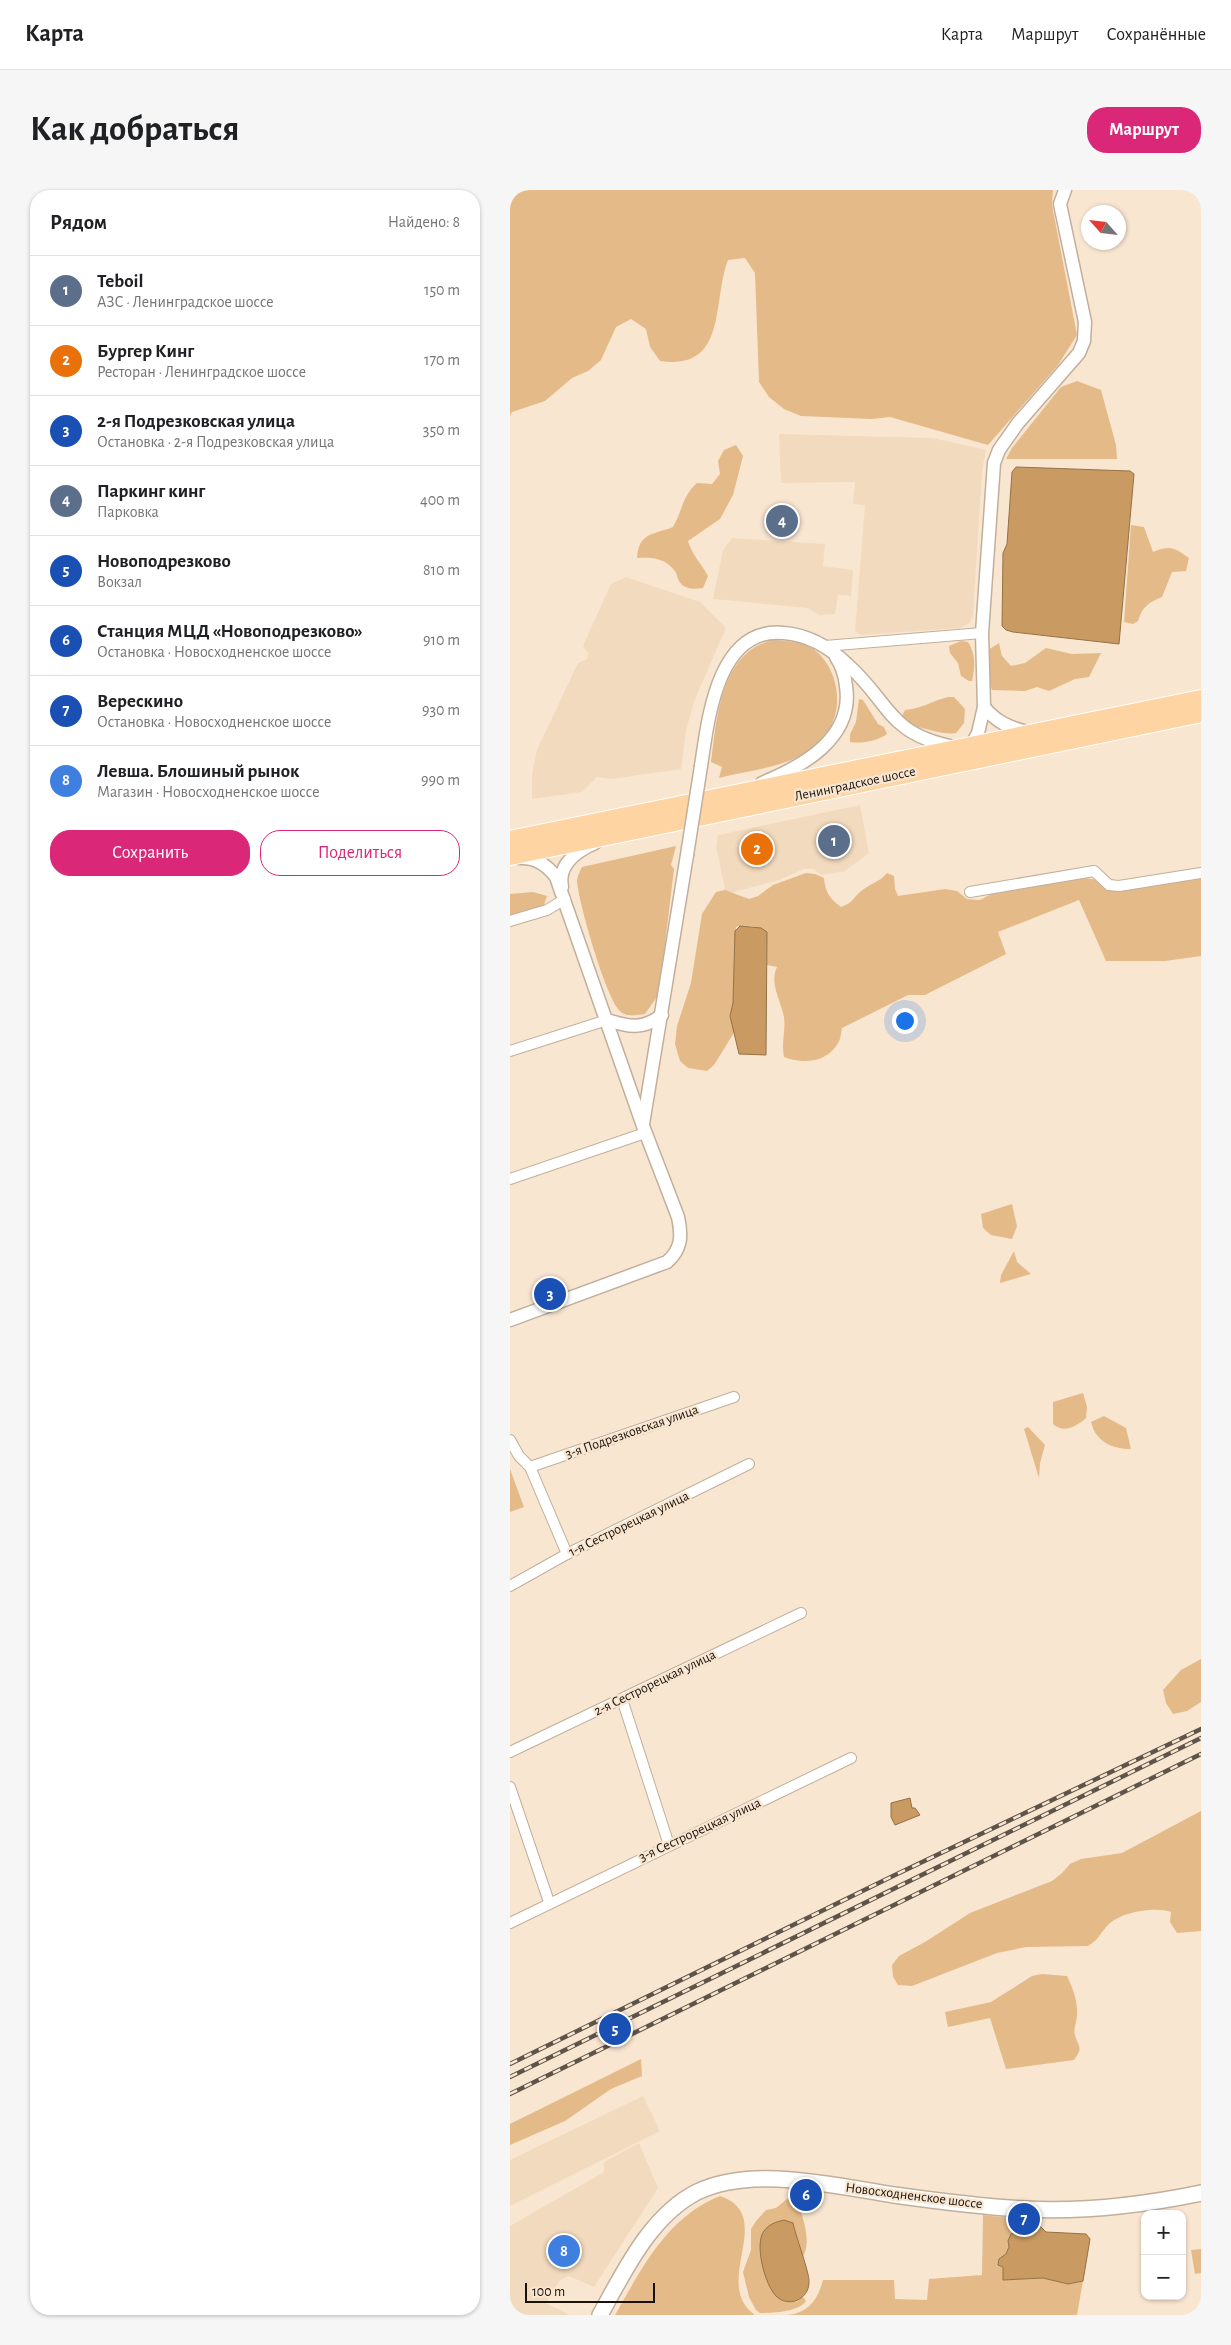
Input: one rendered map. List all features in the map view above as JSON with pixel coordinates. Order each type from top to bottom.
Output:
[{"type":"highway","name":"Ленинградское шоссе","points":[[510,840],[1201,699]]},
{"type":"highway","name":"Ленинградское шоссе","points":[[510,857],[1201,713]]},
{"type":"main road","name":"Новосходненское шоссе","points":[[600,2315],[629,2264],[663,2218],[696,2193],[714,2185],[755,2180],[801,2182],[966,2204],[1067,2210],[1137,2205],[1201,2193]]},
{"type":"street","points":[[644,1130],[708,724],[717,687],[730,660],[739,648],[764,634],[779,632],[804,636],[828,648],[854,670],[886,710],[902,726],[934,743],[967,748],[978,733],[984,707],[982,633],[994,462],[1006,437],[1071,364],[1084,341],[1085,322],[1060,204],[1065,190]]},
{"type":"street","points":[[828,648],[982,633]]},
{"type":"street","points":[[730,796],[795,768],[822,749],[830,740],[843,718],[847,695],[844,675],[828,648]]},
{"type":"street","points":[[984,707],[991,715],[1005,725],[1035,734]]},
{"type":"street","points":[[565,899],[561,875],[569,860],[587,846],[614,836]]},
{"type":"street","points":[[510,857],[527,858],[545,865],[556,877],[644,1130],[678,1217],[681,1230],[678,1249],[667,1262],[510,1320]]},
{"type":"street","points":[[970,892],[1094,872],[1109,884],[1119,886],[1201,873]]},
{"type":"street","points":[[510,921],[546,910],[565,899]]},
{"type":"street","points":[[510,1051],[607,1020],[636,1027],[654,1021],[662,1015]]},
{"type":"street","points":[[510,1179],[644,1130]]},
{"type":"street","name":"3-я Подрезковская улица","points":[[530,1467],[734,1397]]},
{"type":"street","points":[[510,1440],[519,1456],[530,1467],[567,1554]]},
{"type":"street","name":"1-я Сестрорецкая улица","points":[[510,1586],[567,1554],[749,1464]]},
{"type":"street","name":"2-я Сестрорецкая улица","points":[[510,1752],[800,1613]]},
{"type":"street","points":[[622,1699],[669,1845]]},
{"type":"street","name":"3-я Сестрорецкая улица","points":[[510,1923],[549,1902],[851,1758]]},
{"type":"street","points":[[510,1787],[549,1902]]},
{"type":"shaded area","points":[[510,190],[1053,190],[1052,205],[1077,335],[1058,365],[988,445],[890,417],[872,419],[801,416],[784,409],[769,397],[759,382],[755,273],[745,258],[728,260],[723,277],[714,330],[707,344],[697,355],[682,361],[660,361],[650,347],[646,329],[631,319],[616,327],[601,360],[588,371],[572,378],[545,401],[512,412],[510,416]]},
{"type":"shaded area","points":[[1077,381],[1101,390],[1116,445],[1117,459],[1006,459],[1012,448],[1061,387]]},
{"type":"shaded area","points":[[779,434],[933,438],[986,450],[982,471],[973,616],[970,623],[960,628],[861,635],[855,631],[865,505],[853,504],[855,482],[781,483]]},
{"type":"shaded area","points":[[736,445],[743,456],[733,495],[720,519],[688,541],[694,555],[708,576],[703,588],[693,589],[686,587],[681,584],[675,571],[666,563],[652,558],[637,558],[638,550],[641,543],[648,536],[673,527],[688,493],[697,483],[712,484],[720,474],[718,461],[724,450]]},
{"type":"shaded area","points":[[1016,467],[1130,471],[1134,474],[1119,644],[1013,632],[1006,630],[1002,626],[1003,553],[1007,544],[1012,472]]},
{"type":"shaded area","points":[[1131,525],[1144,527],[1153,552],[1164,548],[1172,548],[1189,558],[1186,571],[1172,572],[1162,597],[1147,606],[1138,621],[1133,624],[1124,622]]},
{"type":"shaded area","points":[[732,538],[825,544],[823,566],[853,570],[851,596],[838,595],[835,614],[819,615],[808,608],[713,599],[723,550]]},
{"type":"shaded area","points":[[626,577],[700,602],[726,628],[695,699],[686,730],[681,769],[611,779],[597,777],[582,792],[532,799],[532,774],[537,750],[578,663],[587,659],[589,654],[583,646],[611,584]]},
{"type":"shaded area","points":[[773,640],[804,644],[821,656],[833,675],[836,686],[837,708],[834,718],[830,728],[822,738],[796,758],[775,766],[719,778],[722,767],[711,762],[721,699],[727,683],[743,657],[755,647]]},
{"type":"shaded area","points":[[961,641],[968,642],[974,656],[972,681],[961,676],[958,663],[950,653],[949,646]]},
{"type":"shaded area","points":[[999,643],[1002,656],[1011,666],[1025,663],[1046,648],[1072,654],[1101,653],[1089,677],[1075,679],[1049,691],[1037,687],[1025,691],[992,690],[988,675],[988,650]]},
{"type":"shaded area","points":[[948,697],[954,697],[965,709],[964,723],[956,733],[951,734],[911,726],[902,716],[905,710]]},
{"type":"shaded area","points":[[859,699],[863,700],[878,724],[884,727],[887,734],[869,741],[850,742],[850,734],[856,722]]},
{"type":"shaded area","points":[[860,805],[869,853],[845,871],[821,875],[814,869],[804,869],[779,880],[726,894],[716,846],[718,835]]},
{"type":"shaded area","points":[[676,846],[671,865],[674,869],[659,994],[645,1014],[625,1014],[619,1010],[613,1001],[600,968],[582,909],[577,881],[578,876],[582,867]]},
{"type":"shaded area","points":[[806,873],[824,878],[829,895],[841,907],[887,873],[894,876],[895,889],[898,896],[945,889],[957,891],[967,899],[980,900],[999,890],[1086,878],[1097,880],[1106,888],[1201,877],[1201,956],[1165,961],[1106,961],[1079,900],[998,932],[1006,954],[925,995],[908,995],[842,1028],[839,1041],[828,1055],[814,1060],[799,1061],[784,1057],[784,1017],[774,980],[777,967],[767,965],[767,932],[752,926],[740,926],[736,927],[733,1003],[730,1016],[735,1031],[714,1065],[707,1071],[688,1068],[680,1061],[675,1044],[677,1026],[691,983],[702,914],[716,892],[725,890],[749,899],[758,896],[773,885]]},
{"type":"shaded area","points":[[533,892],[547,896],[544,905],[510,916],[510,894]]},
{"type":"shaded area","points":[[740,926],[761,928],[767,932],[766,1055],[739,1054],[730,1016],[733,1003],[735,931]]},
{"type":"shaded area","points":[[1012,1204],[1017,1226],[1012,1239],[991,1235],[983,1228],[981,1214]]},
{"type":"shaded area","points":[[1014,1251],[1017,1262],[1031,1274],[1000,1283],[1001,1275]]},
{"type":"shaded area","points":[[1083,1393],[1087,1407],[1086,1418],[1079,1424],[1066,1429],[1053,1424],[1053,1402]]},
{"type":"shaded area","points":[[1104,1416],[1126,1428],[1131,1449],[1111,1446],[1097,1435],[1091,1422]]},
{"type":"shaded area","points":[[1028,1427],[1045,1445],[1040,1463],[1039,1478],[1024,1429]]},
{"type":"shaded area","points":[[510,1469],[524,1507],[510,1512]]},
{"type":"shaded area","points":[[1201,1659],[1201,1702],[1187,1711],[1173,1714],[1166,1703],[1163,1690],[1181,1670]]},
{"type":"shaded area","points":[[910,1798],[912,1808],[915,1808],[920,1815],[895,1825],[891,1817],[891,1803]]},
{"type":"shaded area","points":[[1201,1811],[1201,1931],[1177,1933],[1170,1922],[1171,1912],[1165,1910],[1139,1911],[1115,1919],[1088,1946],[1026,1947],[997,1953],[912,1986],[898,1985],[893,1977],[892,1965],[899,1956],[970,1913],[1052,1881],[1070,1864],[1081,1859],[1122,1853]]},
{"type":"shaded area","points":[[1042,1974],[1067,1976],[1073,1990],[1077,2010],[1075,2033],[1080,2050],[1074,2060],[1006,2069],[990,2018],[948,2027],[945,2012],[991,2002],[1032,1976]]},
{"type":"shaded area","points":[[641,2059],[642,2076],[611,2089],[565,2121],[510,2145],[510,2124]]},
{"type":"shaded area","points":[[643,2096],[660,2131],[510,2206],[510,2160]]},
{"type":"shaded area","points":[[639,2143],[658,2188],[594,2287],[569,2276],[560,2280],[546,2303],[570,2315],[510,2315],[510,2226],[604,2172],[604,2162]]},
{"type":"shaded area","points":[[720,2196],[736,2206],[744,2219],[745,2234],[739,2269],[739,2286],[743,2302],[755,2315],[615,2315],[646,2262],[671,2230],[701,2205]]},
{"type":"shaded area","points":[[796,2197],[807,2236],[807,2244],[802,2258],[792,2223],[796,2302],[803,2297],[806,2301],[803,2305],[792,2310],[760,2313],[756,2310],[749,2297],[743,2272],[751,2250],[751,2229],[766,2210],[776,2208],[787,2199]]},
{"type":"shaded area","points":[[983,2215],[1016,2219],[1034,2227],[1028,2235],[1008,2241],[1009,2247],[1006,2254],[999,2259],[998,2264],[1003,2267],[1003,2280],[1043,2278],[1068,2284],[1083,2281],[1077,2315],[787,2315],[795,2314],[807,2308],[815,2299],[823,2280],[894,2280],[895,2299],[927,2300],[929,2279],[982,2275]]},
{"type":"shaded area","points":[[784,2220],[793,2223],[809,2278],[806,2293],[802,2298],[792,2302],[781,2300],[772,2291],[762,2264],[760,2245],[764,2231],[770,2225]]},
{"type":"shaded area","points":[[1040,2226],[1046,2232],[1086,2234],[1090,2239],[1083,2281],[1068,2284],[1043,2278],[1003,2280],[1003,2267],[998,2265],[999,2259],[1006,2254],[1011,2234],[1021,2232],[1028,2235],[1034,2227]]},
{"type":"shaded area","points":[[1201,2249],[1201,2273],[1195,2274],[1191,2250]]},
{"type":"railway","points":[[510,2064],[895,1875],[1201,1729]]},
{"type":"railway","points":[[510,2077],[1201,1738]]},
{"type":"railway","points":[[510,2094],[1201,1754]]},
{"type":"place","name":"Паркинг кинг","points":[[782,521]]},
{"type":"place","name":"Teboil","points":[[834,841]]},
{"type":"place","name":"Бургер Кинг","points":[[757,849]]},
{"type":"place","name":"2-я Подрезковская улица","points":[[550,1294]]},
{"type":"place","name":"Новоподрезково","points":[[615,2029]]},
{"type":"place","name":"Станция МЦД «Новоподрезково»","points":[[806,2195]]},
{"type":"place","name":"Верескино","points":[[1024,2219]]},
{"type":"place","name":"Левша. Блошиный рынок","points":[[564,2251]]}]
